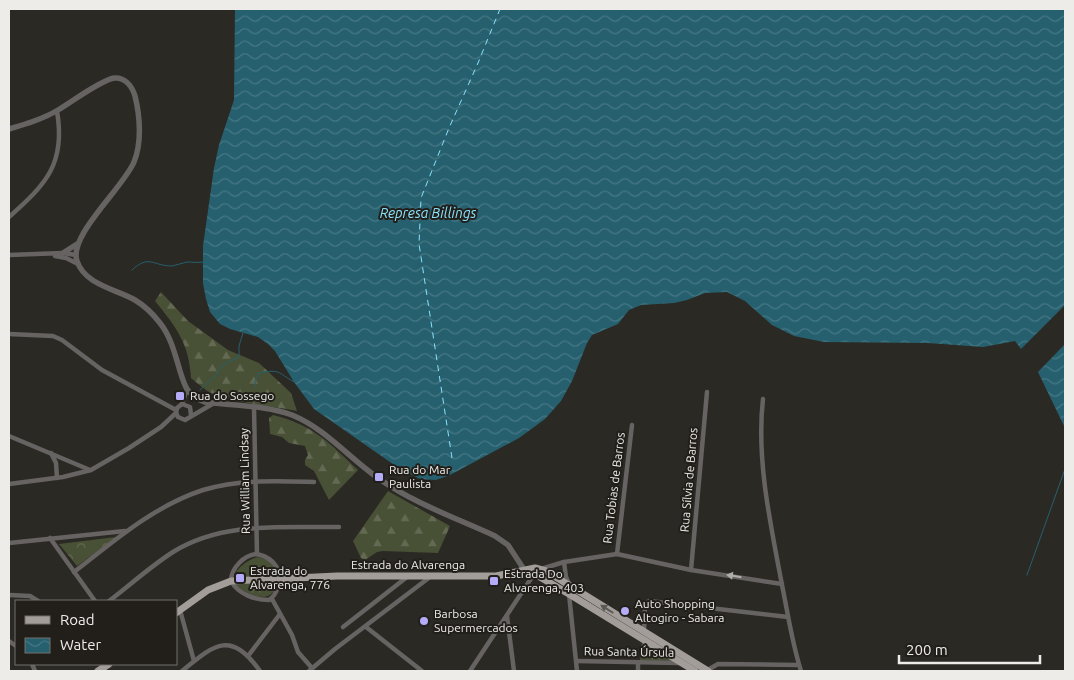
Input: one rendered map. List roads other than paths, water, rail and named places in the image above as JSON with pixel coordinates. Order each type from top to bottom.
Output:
[{"type":"main road","name":"Estrada do Alvarenga","points":[[178,612],[208,590],[231,581],[337,576],[496,576],[529,572],[535,568],[541,568]]},
{"type":"main road","points":[[541,568],[707,671]]},
{"type":"main road","points":[[529,572],[569,594],[695,671]]},
{"type":"street","points":[[9,129],[57,111],[114,78],[124,80],[134,92],[139,136],[135,158],[128,173],[91,221],[77,244],[63,253]]},
{"type":"street","points":[[9,217],[39,189],[54,165],[60,137],[57,111]]},
{"type":"street","points":[[77,244],[76,255],[78,264]]},
{"type":"street","points":[[9,255],[63,253],[76,255]]},
{"type":"street","points":[[47,255],[66,258],[78,264],[89,277],[137,302],[155,317],[169,337],[187,389],[200,400],[290,415],[308,423],[326,434],[378,478],[396,490],[494,536],[508,545],[529,572],[507,615],[470,671]]},
{"type":"street","points":[[9,334],[53,336],[69,344],[102,370],[160,401],[178,408],[190,407],[191,415]]},
{"type":"street","points":[[166,424],[178,408],[187,389]]},
{"type":"street","name":"Rua Sílvia de Barros","points":[[691,570],[707,392]]},
{"type":"street","points":[[763,399],[761,433],[770,530],[801,671]]},
{"type":"street","points":[[9,484],[81,474],[129,448],[166,424],[180,419],[188,419],[191,415],[215,403]]},
{"type":"street","points":[[178,408],[180,419]]},
{"type":"street","name":"Rua William Lindsay","points":[[254,408],[257,554]]},
{"type":"street","name":"Rua Tobias de Barros","points":[[617,554],[632,425]]},
{"type":"street","points":[[9,436],[91,470]]},
{"type":"street","points":[[50,452],[56,463],[57,478]]},
{"type":"street","points":[[74,572],[126,531],[161,509],[203,490],[255,482],[314,482]]},
{"type":"street","points":[[110,600],[173,552],[215,534],[256,528],[339,527]]},
{"type":"street","points":[[9,542],[126,531]]},
{"type":"street","points":[[50,538],[94,600]]},
{"type":"street","points":[[253,554],[269,559],[276,565],[280,578],[276,593],[272,599],[264,600],[249,596],[236,588],[231,581],[233,570],[253,554]]},
{"type":"street","name":"Estrada do Alvarenga","points":[[541,568],[564,562],[617,554],[691,570],[782,584]]},
{"type":"street","points":[[564,562],[566,577],[570,585]]},
{"type":"street","points":[[343,627],[408,576]]},
{"type":"street","points":[[272,599],[292,635],[298,652],[311,670],[335,649],[431,576]]},
{"type":"street","points":[[569,594],[577,671]]},
{"type":"street","points":[[9,595],[30,596],[36,600]]},
{"type":"street","points":[[644,631],[645,605],[649,601],[788,617]]},
{"type":"street","points":[[178,612],[194,661]]},
{"type":"street","points":[[248,656],[280,614]]},
{"type":"street","points":[[507,615],[514,671]]},
{"type":"street","points":[[366,627],[422,671]]},
{"type":"street","points":[[182,671],[211,650],[225,645],[237,647],[248,656],[260,671]]},
{"type":"street","name":"Rua Santa Úrsula","points":[[576,661],[681,663]]},
{"type":"street","points":[[638,663],[638,671]]},
{"type":"street","points":[[707,671],[718,664],[799,665]]},
{"type":"water","name":"Represa Billings","points":[[235,9],[1065,9],[1065,305],[1021,349],[1015,341],[983,347],[928,343],[824,342],[794,336],[772,325],[745,301],[727,292],[705,293],[674,303],[641,305],[629,310],[618,324],[592,335],[561,401],[545,419],[519,438],[450,475],[436,480],[420,479],[400,469],[314,409],[294,382],[275,351],[268,344],[258,337],[220,324],[210,312],[203,283],[203,246],[214,168],[219,145],[234,100]]},
{"type":"water","points":[[1065,344],[1065,428],[1038,372]]},
{"type":"waterway","points":[[132,270],[138,265],[147,262],[166,266],[187,262],[203,262]]},
{"type":"waterway","points":[[200,390],[217,374],[221,366],[239,357],[239,346],[243,333]]},
{"type":"waterway","points":[[256,387],[255,381],[259,373],[271,371],[278,372],[294,382]]},
{"type":"waterway","points":[[1027,575],[1065,469]]},
{"type":"place","name":"Rua do Sossego","points":[[180,396]]},
{"type":"place","name":"Rua do Mar Paulista","points":[[379,477]]},
{"type":"place","name":"Estrada do Alvarenga, 776","points":[[240,578]]},
{"type":"place","name":"Estrada Do Alvarenga, 403","points":[[494,581]]},
{"type":"place","name":"Auto Shopping Altogiro - Sabara","points":[[625,611]]},
{"type":"place","name":"Barbosa Supermercados","points":[[424,621]]}]
